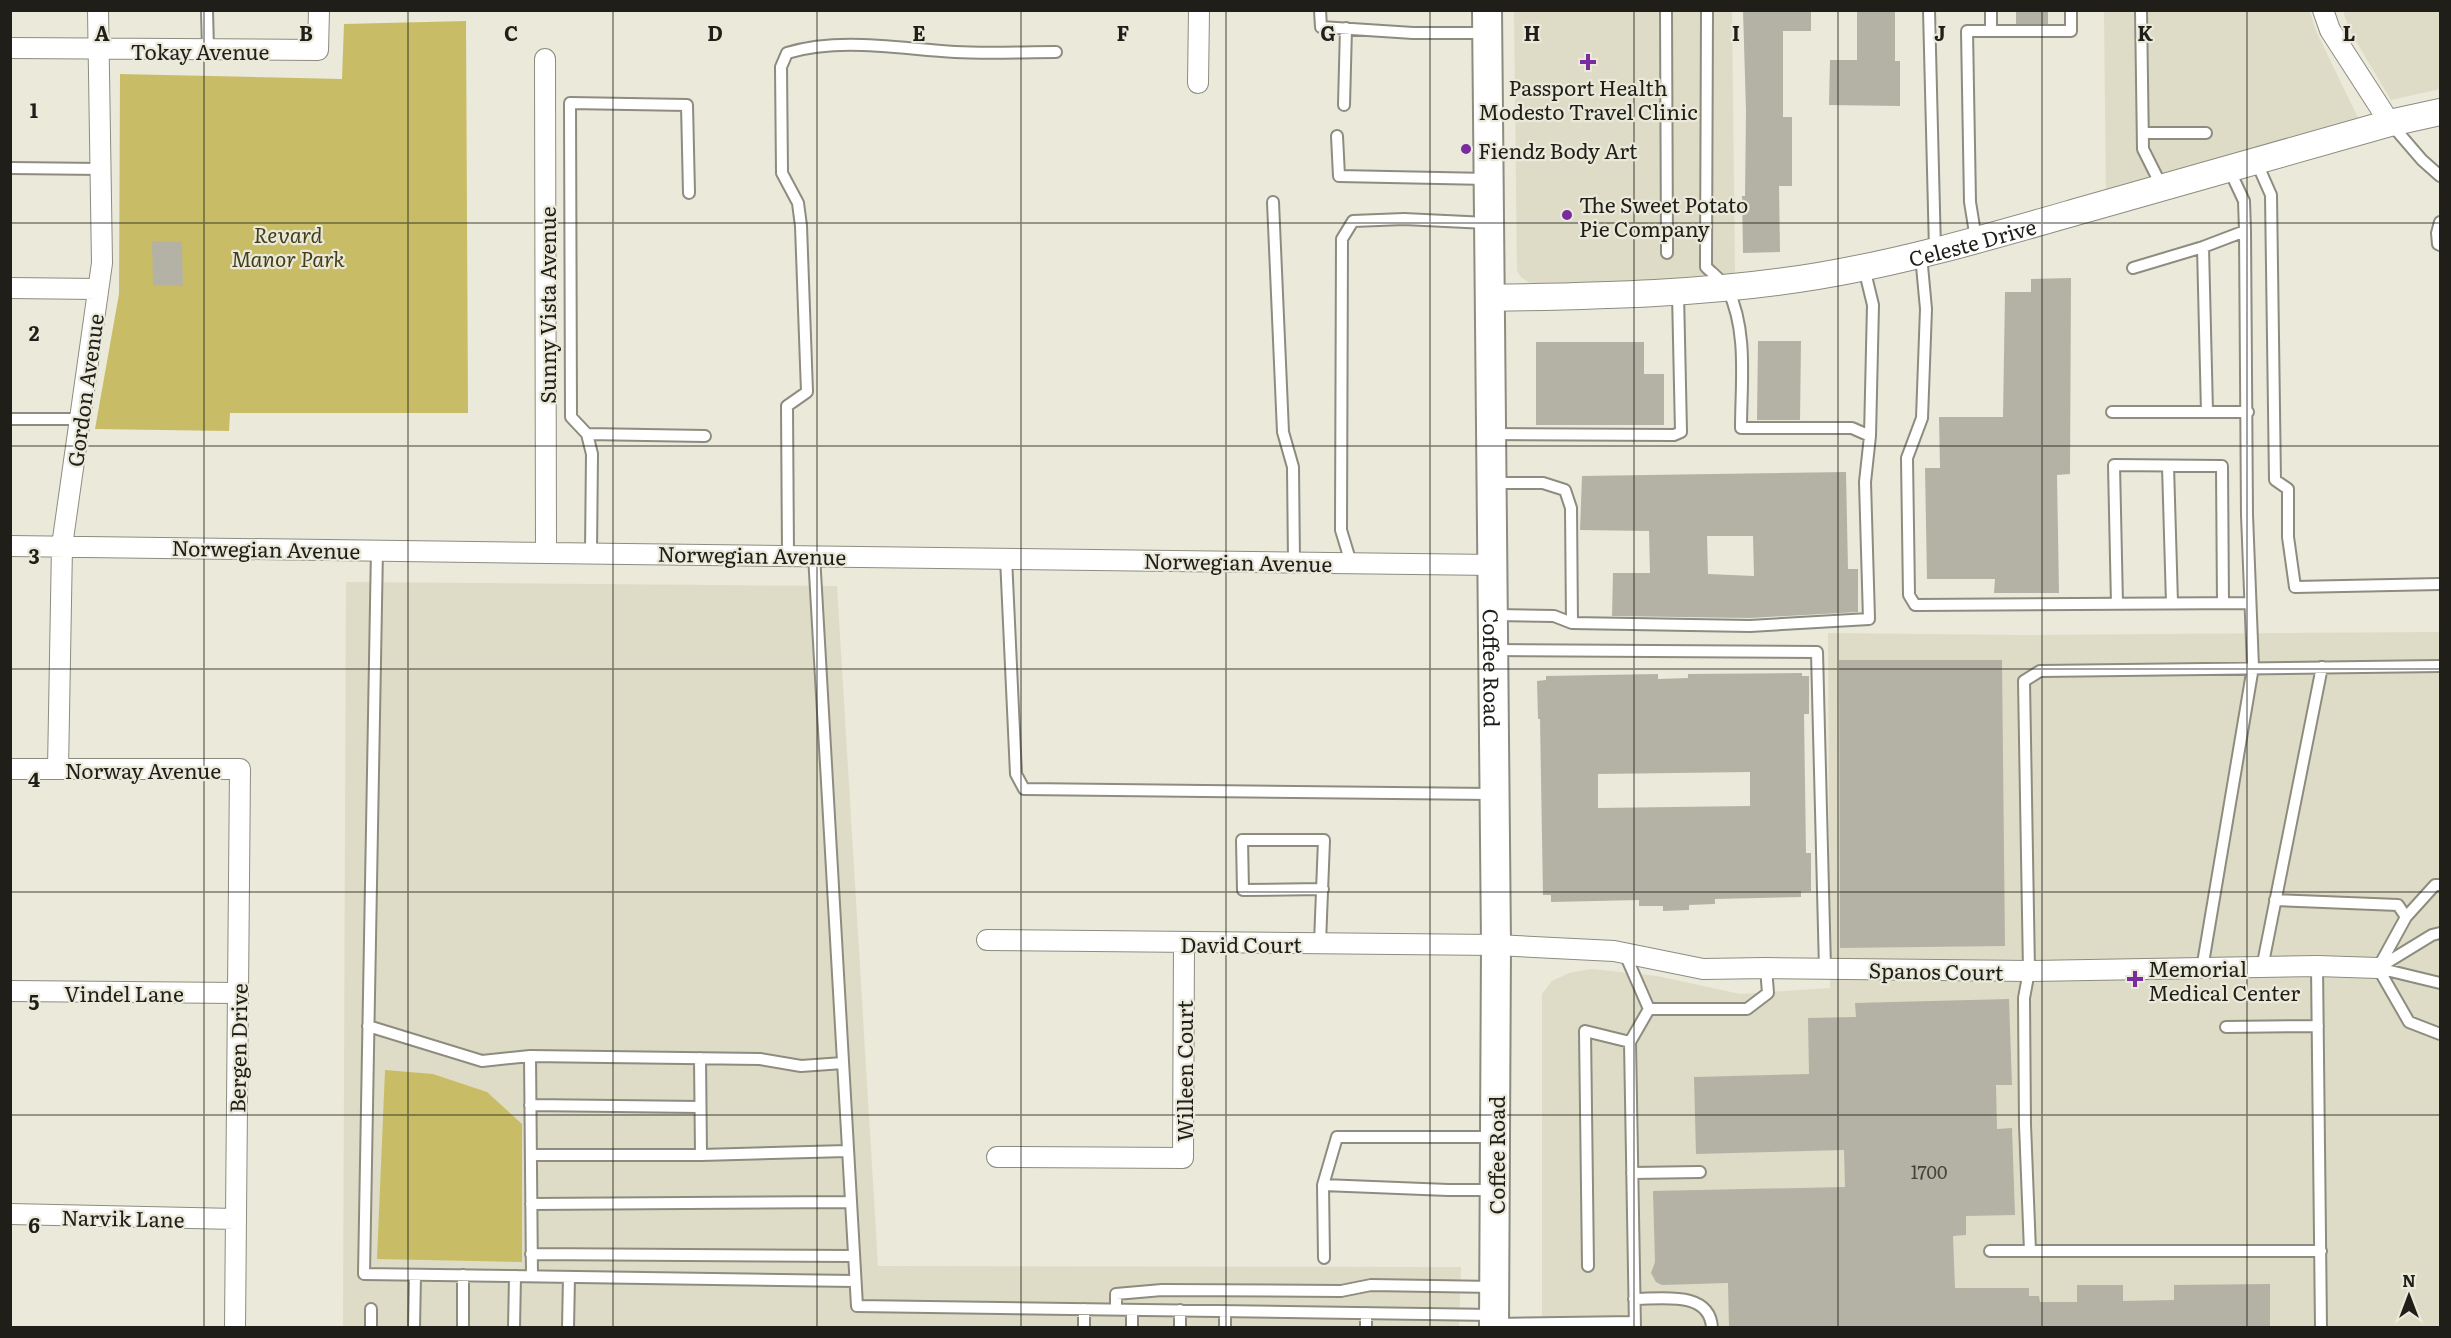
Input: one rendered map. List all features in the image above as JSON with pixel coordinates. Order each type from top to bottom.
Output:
[{"type":"main road","name":"Coffee Road","points":[[1487,22],[1494,565],[1496,945],[1494,1313]]},
{"type":"street","name":"Gordon Avenue","points":[[58,769],[62,546],[102,263],[98,10]]},
{"type":"street","name":"Tokay Avenue","points":[[10,48],[318,50],[319,10]]},
{"type":"street","points":[[1198,83],[1199,10]]},
{"type":"street","points":[[2323,10],[2330,30],[2390,123]]},
{"type":"street","name":"Sunny Vista Avenue","points":[[545,59],[546,551]]},
{"type":"street","name":"Celeste Drive","points":[[1491,298],[1678,293],[1727,289],[1819,276],[1976,241],[2390,123],[2440,112]]},
{"type":"street","points":[[10,288],[98,289]]},
{"type":"street","name":"Norwegian Avenue","points":[[10,546],[546,551],[1494,565]]},
{"type":"street","name":"Norway Avenue","points":[[10,769],[240,769]]},
{"type":"street","name":"Bergen Drive","points":[[236,1328],[240,769]]},
{"type":"street","name":"David Court","points":[[987,940],[1496,945]]},
{"type":"street","name":"Willeen Court","points":[[997,1157],[1183,1158],[1184,942]]},
{"type":"street","name":"Spanos Court","points":[[1496,945],[1614,951],[1703,969],[2029,971],[2317,966],[2379,968]]},
{"type":"street","name":"Vindel Lane","points":[[10,992],[238,993]]},
{"type":"street","name":"Narvik Lane","points":[[10,1214],[236,1219]]},
{"type":"lane","points":[[207,10],[208,50]]},
{"type":"lane","points":[[1320,10],[1321,27],[1413,33],[1487,22]]},
{"type":"lane","points":[[1666,10],[1667,253]]},
{"type":"lane","points":[[1707,10],[1706,267],[1727,289],[1737,318],[1741,345],[1741,428],[1852,428],[1870,436]]},
{"type":"lane","points":[[1929,10],[1928,253],[1922,418],[1907,458],[1909,595],[1916,605],[2250,603]]},
{"type":"lane","points":[[1990,10],[1991,31]]},
{"type":"lane","points":[[1976,241],[1970,202],[1967,31],[2071,30],[2071,10]]},
{"type":"lane","points":[[2141,10],[2144,149],[2163,188]]},
{"type":"lane","points":[[1344,105],[1346,28]]},
{"type":"lane","points":[[788,555],[787,406],[807,392],[801,226],[798,203],[782,172],[782,67],[788,53],[811,46],[855,45],[958,52],[1056,52]]},
{"type":"lane","points":[[591,552],[592,454],[587,434],[571,417],[570,103],[687,105],[689,193]]},
{"type":"lane","points":[[2390,123],[2422,160],[2440,176]]},
{"type":"lane","points":[[2143,133],[2206,133]]},
{"type":"lane","points":[[1337,136],[1339,176],[1489,179]]},
{"type":"lane","points":[[2256,161],[2271,195],[2275,480],[2288,489],[2289,537],[2295,587],[2440,584]]},
{"type":"lane","points":[[10,168],[101,169]]},
{"type":"lane","points":[[2202,969],[2253,668],[2244,201],[2229,169]]},
{"type":"lane","points":[[1273,202],[1283,432],[1293,467],[1293,562]]},
{"type":"lane","points":[[1351,563],[1341,530],[1342,239],[1353,221],[1404,219],[1490,223]]},
{"type":"lane","points":[[2440,222],[2437,233],[2440,245]]},
{"type":"lane","points":[[2133,268],[2203,247],[2245,231]]},
{"type":"lane","points":[[2203,247],[2207,412]]},
{"type":"lane","points":[[1494,615],[1554,616],[1572,623],[1750,626],[1869,619],[1865,482],[1870,436],[1874,305],[1864,267]]},
{"type":"lane","points":[[1492,434],[1674,435],[1681,432],[1678,293]]},
{"type":"lane","points":[[2112,412],[2247,412]]},
{"type":"lane","points":[[10,419],[80,419]]},
{"type":"lane","points":[[587,434],[705,436]]},
{"type":"lane","points":[[2117,604],[2114,465],[2222,466],[2223,603]]},
{"type":"lane","points":[[2168,466],[2172,603]]},
{"type":"lane","points":[[1493,483],[1543,483],[1565,490],[1571,508],[1572,623]]},
{"type":"lane","points":[[377,549],[364,1274],[855,1281]]},
{"type":"lane","points":[[814,555],[857,1306],[1494,1313],[1635,1325],[1630,1042],[1650,1009]]},
{"type":"lane","points":[[1006,558],[1016,774],[1024,789],[1495,794]]},
{"type":"lane","points":[[1494,650],[1817,652],[1826,969]]},
{"type":"lane","points":[[2030,1251],[2025,1125],[2024,1009],[2029,971],[2024,681],[2040,671],[2440,666]]},
{"type":"lane","points":[[2262,968],[2322,667]]},
{"type":"lane","points":[[1320,943],[1323,890],[1324,840],[1242,840],[1243,890],[1323,890]]},
{"type":"lane","points":[[2379,968],[2406,917],[2435,885],[2440,885]]},
{"type":"lane","points":[[2275,900],[2398,905],[2406,917]]},
{"type":"lane","points":[[2379,968],[2436,934]]},
{"type":"lane","points":[[1625,954],[1650,1009]]},
{"type":"lane","points":[[2317,966],[2321,1328]]},
{"type":"lane","points":[[1650,1009],[1747,1009],[1768,993],[1766,968]]},
{"type":"lane","points":[[2379,968],[2440,983]]},
{"type":"lane","points":[[2379,968],[2409,1022],[2440,1034]]},
{"type":"lane","points":[[368,1026],[482,1061],[530,1056],[760,1059],[801,1066],[843,1063]]},
{"type":"lane","points":[[2226,1027],[2318,1026]]},
{"type":"lane","points":[[1588,1266],[1585,1031],[1630,1042]]},
{"type":"lane","points":[[530,1056],[532,1276]]},
{"type":"lane","points":[[700,1058],[702,1155]]},
{"type":"lane","points":[[530,1105],[700,1107]]},
{"type":"lane","points":[[1324,1258],[1323,1185],[1337,1137],[1495,1137]]},
{"type":"lane","points":[[531,1155],[702,1155],[847,1151]]},
{"type":"lane","points":[[1632,1173],[1700,1172]]},
{"type":"lane","points":[[1323,1185],[1495,1190]]},
{"type":"lane","points":[[531,1204],[850,1202]]},
{"type":"lane","points":[[1990,1251],[2321,1251]]},
{"type":"lane","points":[[531,1254],[853,1256]]},
{"type":"lane","points":[[414,1328],[415,1275]]},
{"type":"lane","points":[[463,1275],[463,1328]]},
{"type":"lane","points":[[514,1328],[515,1276]]},
{"type":"lane","points":[[568,1328],[569,1277]]},
{"type":"lane","points":[[1116,1310],[1116,1294],[1162,1290],[1341,1291],[1371,1285],[1494,1313]]},
{"type":"lane","points":[[1634,1299],[1683,1299],[1698,1302],[1708,1310],[1712,1328]]},
{"type":"lane","points":[[371,1309],[371,1328]]},
{"type":"lane","points":[[1084,1309],[1084,1328]]},
{"type":"lane","points":[[1132,1310],[1132,1328]]},
{"type":"lane","points":[[1180,1310],[1180,1328]]},
{"type":"lane","points":[[1224,1328],[1225,1311]]},
{"type":"lane","points":[[1366,1313],[1366,1328]]},
{"type":"shaded area","points":[[1514,11],[1732,11],[1735,278],[1539,286],[1521,277],[1517,271]]},
{"type":"shaded area","points":[[2104,11],[2310,11],[2316,31],[2361,124],[2106,196]]},
{"type":"shaded area","points":[[2343,11],[2440,11],[2440,89],[2391,100],[2350,31]]},
{"type":"shaded area","points":[[346,582],[837,586],[878,1266],[1461,1267],[1459,1327],[343,1328]]},
{"type":"shaded area","name":"Memorial Medical Center","points":[[2440,632],[2440,1327],[1542,1328],[1542,994],[1552,981],[1569,973],[1592,969],[1657,976],[1740,994],[1830,988],[1828,633],[2019,635]]},
{"type":"green space","name":"Revard Manor Park","points":[[466,21],[468,413],[230,413],[229,431],[95,429],[119,294],[120,74],[342,79],[344,24]]},
{"type":"green space","points":[[385,1070],[433,1074],[487,1092],[522,1124],[522,1262],[377,1259]]},
{"type":"building","points":[[1743,10],[1811,10],[1811,31],[1783,31],[1783,117],[1792,117],[1792,186],[1779,186],[1780,252],[1743,253],[1742,196],[1745,196],[1746,111]]},
{"type":"building","points":[[1857,10],[1895,10],[1895,61],[1900,61],[1900,106],[1829,105],[1830,60],[1857,60]]},
{"type":"building","points":[[2016,10],[2048,10],[2048,24],[2016,24]]},
{"type":"building","points":[[152,241],[182,242],[183,286],[153,285]]},
{"type":"building","points":[[2071,278],[2070,474],[2057,475],[2059,593],[1994,593],[1995,579],[1927,579],[1925,468],[1940,468],[1939,417],[2003,417],[2005,292],[2031,292],[2031,279]]},
{"type":"building","points":[[1758,341],[1801,341],[1800,420],[1757,420]]},
{"type":"building","points":[[1536,342],[1644,342],[1644,374],[1664,374],[1664,425],[1536,425]]},
{"type":"building","points":[[1846,472],[1848,569],[1858,569],[1858,612],[1750,618],[1612,616],[1613,573],[1650,573],[1649,531],[1580,530],[1582,476]],"holes":[[[1707,536],[1753,536],[1754,576],[1708,574]]]},
{"type":"building","points":[[1839,660],[2002,660],[2005,946],[1840,948]]},
{"type":"building","points":[[1802,673],[1802,676],[1809,676],[1809,714],[1804,714],[1806,853],[1811,853],[1811,891],[1801,891],[1801,897],[1715,899],[1715,904],[1689,905],[1689,910],[1663,911],[1663,906],[1639,906],[1639,900],[1551,902],[1551,895],[1543,895],[1540,719],[1538,719],[1537,681],[1546,680],[1546,676],[1658,674],[1658,679],[1688,678],[1688,674]],"holes":[[[1750,772],[1750,806],[1598,808],[1598,774]]]},
{"type":"building","points":[[2009,999],[2012,1085],[1996,1085],[1997,1129],[2012,1128],[2015,1215],[1966,1216],[1966,1235],[1953,1236],[1955,1288],[2029,1288],[2029,1296],[2039,1296],[2040,1302],[2077,1302],[2077,1285],[2123,1285],[2123,1301],[2174,1300],[2174,1285],[2270,1284],[2270,1328],[1729,1328],[1728,1283],[1662,1285],[1656,1282],[1651,1273],[1655,1262],[1653,1191],[1845,1187],[1844,1150],[1696,1154],[1694,1077],[1809,1074],[1808,1018],[1856,1017],[1855,1003]]},
{"type":"place","name":"Passport Health Modesto Travel Clinic","points":[[1588,62]]},
{"type":"place","name":"Fiendz Body Art","points":[[1466,149]]},
{"type":"place","name":"The Sweet Potato Pie Company","points":[[1567,215]]},
{"type":"place","name":"Memorial Medical Center","points":[[2135,979]]}]
